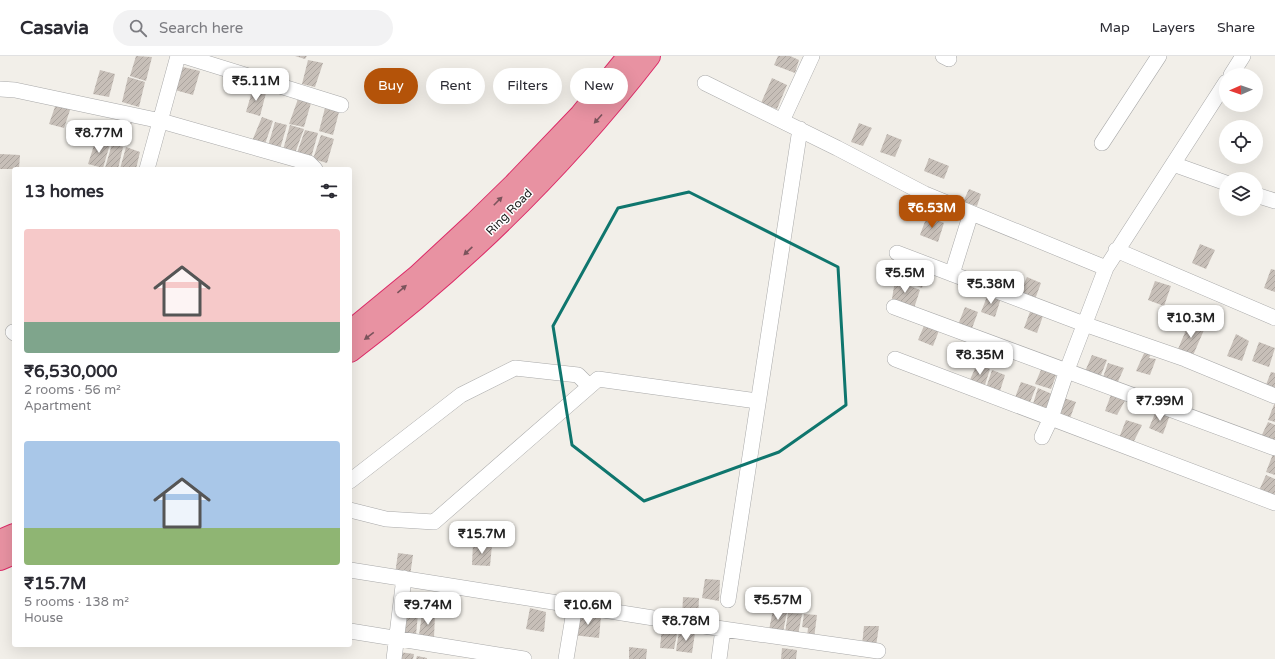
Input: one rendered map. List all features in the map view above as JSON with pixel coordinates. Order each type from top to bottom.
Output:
[{"type":"highway","name":"Ring Road","points":[[352,330],[418,276],[476,223],[581,115],[629,56]]},
{"type":"highway","name":"Ring Road","points":[[352,349],[396,316],[441,277],[494,227],[565,156],[618,96],[649,56]]},
{"type":"highway","points":[[0,541],[12,536]]},
{"type":"highway","points":[[0,559],[12,554]]},
{"type":"street","points":[[148,167],[178,56]]},
{"type":"street","points":[[184,56],[341,105]]},
{"type":"street","points":[[782,121],[812,56]]},
{"type":"street","points":[[1102,143],[1159,56]]},
{"type":"street","points":[[1235,68],[1243,56]]},
{"type":"street","points":[[705,83],[925,194],[1106,268]]},
{"type":"street","points":[[0,89],[15,90],[161,120],[310,163],[314,167]]},
{"type":"street","points":[[1042,437],[1051,418],[1067,370],[1106,268],[1116,250],[1219,93]]},
{"type":"street","points":[[728,600],[757,401],[800,130]]},
{"type":"street","points":[[1173,164],[1219,180]]},
{"type":"street","points":[[1263,197],[1275,201]]},
{"type":"street","points":[[952,274],[971,213]]},
{"type":"street","points":[[1116,250],[1275,318]]},
{"type":"street","points":[[897,253],[1084,324],[1185,359],[1275,396]]},
{"type":"street","points":[[894,307],[1275,448]]},
{"type":"street","points":[[895,358],[1275,503]]},
{"type":"street","points":[[352,479],[461,395],[515,368],[578,375],[589,386]]},
{"type":"street","points":[[352,510],[386,519],[434,522],[598,378],[757,401]]},
{"type":"street","points":[[352,570],[723,629],[878,651]]},
{"type":"street","points":[[394,659],[404,578]]},
{"type":"street","points":[[566,659],[575,605]]},
{"type":"street","points":[[719,659],[723,629]]},
{"type":"street","points":[[352,631],[524,659]]},
{"type":"highlighted area","points":[[689,192],[838,267],[846,405],[779,452],[644,501],[572,445],[553,326],[618,208]]},
{"type":"building","points":[[136,56],[152,57],[146,81],[130,76]]},
{"type":"building","points":[[295,56],[307,56],[305,59]]},
{"type":"building","points":[[778,56],[790,56],[799,60],[795,73],[774,65]]},
{"type":"building","points":[[308,60],[323,63],[315,87],[302,84]]},
{"type":"building","points":[[183,67],[200,71],[193,95],[175,90]]},
{"type":"building","points":[[100,70],[115,74],[109,97],[93,94]]},
{"type":"building","points":[[128,77],[145,82],[139,107],[122,102]]},
{"type":"building","points":[[772,78],[787,85],[777,109],[761,103]]},
{"type":"building","points":[[253,88],[266,93],[260,116],[246,112]]},
{"type":"building","points":[[298,99],[311,103],[304,127],[289,124]]},
{"type":"building","points":[[57,101],[72,104],[64,128],[49,124]]},
{"type":"building","points":[[325,108],[339,112],[333,135],[319,131]]},
{"type":"building","points":[[118,117],[132,122],[125,145],[112,142]]},
{"type":"building","points":[[262,117],[273,121],[265,144],[252,141]]},
{"type":"building","points":[[275,122],[287,125],[280,149],[268,146]]},
{"type":"building","points":[[859,123],[872,128],[863,146],[851,142]]},
{"type":"building","points":[[290,125],[304,129],[295,153],[283,150]]},
{"type":"building","points":[[305,130],[318,133],[311,158],[297,153]]},
{"type":"building","points":[[887,134],[902,140],[895,157],[880,152]]},
{"type":"building","points":[[321,135],[334,139],[327,163],[313,159]]},
{"type":"building","points":[[96,139],[110,144],[103,167],[88,164]]},
{"type":"building","points":[[112,144],[123,147],[118,167],[105,167]]},
{"type":"building","points":[[126,147],[140,152],[136,167],[121,167]]},
{"type":"building","points":[[0,154],[20,155],[19,167],[12,167],[12,169],[0,169]]},
{"type":"building","points":[[929,158],[949,166],[944,179],[924,171]]},
{"type":"building","points":[[969,189],[981,194],[977,206],[963,202]]},
{"type":"building","points":[[927,216],[944,223],[938,242],[920,235]]},
{"type":"building","points":[[1200,244],[1215,250],[1206,269],[1192,263]]},
{"type":"building","points":[[907,262],[928,272],[922,288],[901,280]]},
{"type":"building","points":[[1271,269],[1275,270],[1275,292],[1264,288]]},
{"type":"building","points":[[1027,277],[1041,283],[1034,302],[1019,295]]},
{"type":"building","points":[[895,280],[920,290],[914,308],[892,299]]},
{"type":"building","points":[[1155,281],[1171,286],[1164,306],[1148,300]]},
{"type":"building","points":[[988,294],[1001,298],[995,317],[981,312]]},
{"type":"building","points":[[965,307],[978,312],[971,331],[958,325]]},
{"type":"building","points":[[1031,309],[1044,313],[1037,333],[1024,328]]},
{"type":"building","points":[[1191,318],[1207,323],[1191,360],[1176,354]]},
{"type":"building","points":[[926,321],[940,328],[933,346],[918,340]]},
{"type":"building","points":[[1236,334],[1249,341],[1242,361],[1227,356]]},
{"type":"building","points":[[1259,342],[1275,348],[1269,367],[1252,361]]},
{"type":"building","points":[[1145,351],[1151,354],[1149,358],[1156,359],[1150,375],[1136,371]]},
{"type":"building","points":[[1092,355],[1107,360],[1099,380],[1084,374]]},
{"type":"building","points":[[1108,363],[1124,368],[1116,386],[1102,380]]},
{"type":"building","points":[[977,364],[990,369],[984,388],[969,382]]},
{"type":"building","points":[[1043,365],[1058,370],[1051,389],[1035,384]]},
{"type":"building","points":[[992,370],[1005,375],[999,394],[986,388]]},
{"type":"building","points":[[1271,372],[1275,373],[1275,393],[1264,390]]},
{"type":"building","points":[[1021,382],[1036,387],[1029,405],[1014,400]]},
{"type":"building","points":[[1038,388],[1052,394],[1046,413],[1032,407]]},
{"type":"building","points":[[1112,392],[1127,397],[1117,415],[1105,411]]},
{"type":"building","points":[[1061,397],[1076,402],[1069,421],[1054,417]]},
{"type":"building","points":[[1275,402],[1275,422],[1268,420]]},
{"type":"building","points":[[1156,411],[1170,415],[1163,434],[1149,428]]},
{"type":"building","points":[[1126,420],[1142,425],[1133,443],[1119,438]]},
{"type":"building","points":[[1268,422],[1275,425],[1275,443],[1260,439]]},
{"type":"building","points":[[1273,454],[1275,455],[1275,475],[1266,472]]},
{"type":"building","points":[[1266,475],[1275,479],[1275,493],[1273,498],[1258,493]]},
{"type":"building","points":[[473,543],[492,545],[490,566],[472,565]]},
{"type":"building","points":[[398,553],[413,555],[410,576],[395,574]]},
{"type":"building","points":[[705,579],[720,580],[719,601],[702,598]]},
{"type":"building","points":[[683,597],[699,598],[698,619],[682,618]]},
{"type":"building","points":[[530,608],[546,612],[544,632],[526,629]]},
{"type":"building","points":[[773,610],[787,612],[783,632],[769,630]]},
{"type":"building","points":[[404,611],[418,614],[416,635],[402,632]]},
{"type":"building","points":[[788,613],[802,614],[798,635],[785,633]]},
{"type":"building","points":[[422,614],[435,615],[434,637],[419,635]]},
{"type":"building","points":[[577,614],[601,616],[599,638],[573,635]]},
{"type":"building","points":[[804,614],[817,615],[814,638],[807,636],[808,628],[802,627]]},
{"type":"building","points":[[662,626],[678,629],[674,649],[660,648]]},
{"type":"building","points":[[864,626],[879,626],[876,646],[862,645]]},
{"type":"building","points":[[679,631],[695,633],[692,653],[676,651]]},
{"type":"building","points":[[629,647],[647,649],[646,659],[629,659]]},
{"type":"building","points":[[782,648],[797,650],[796,659],[781,659]]},
{"type":"building","points":[[399,652],[414,654],[413,659],[398,659]]},
{"type":"building","points":[[417,656],[427,658],[427,659],[416,659]]}]
